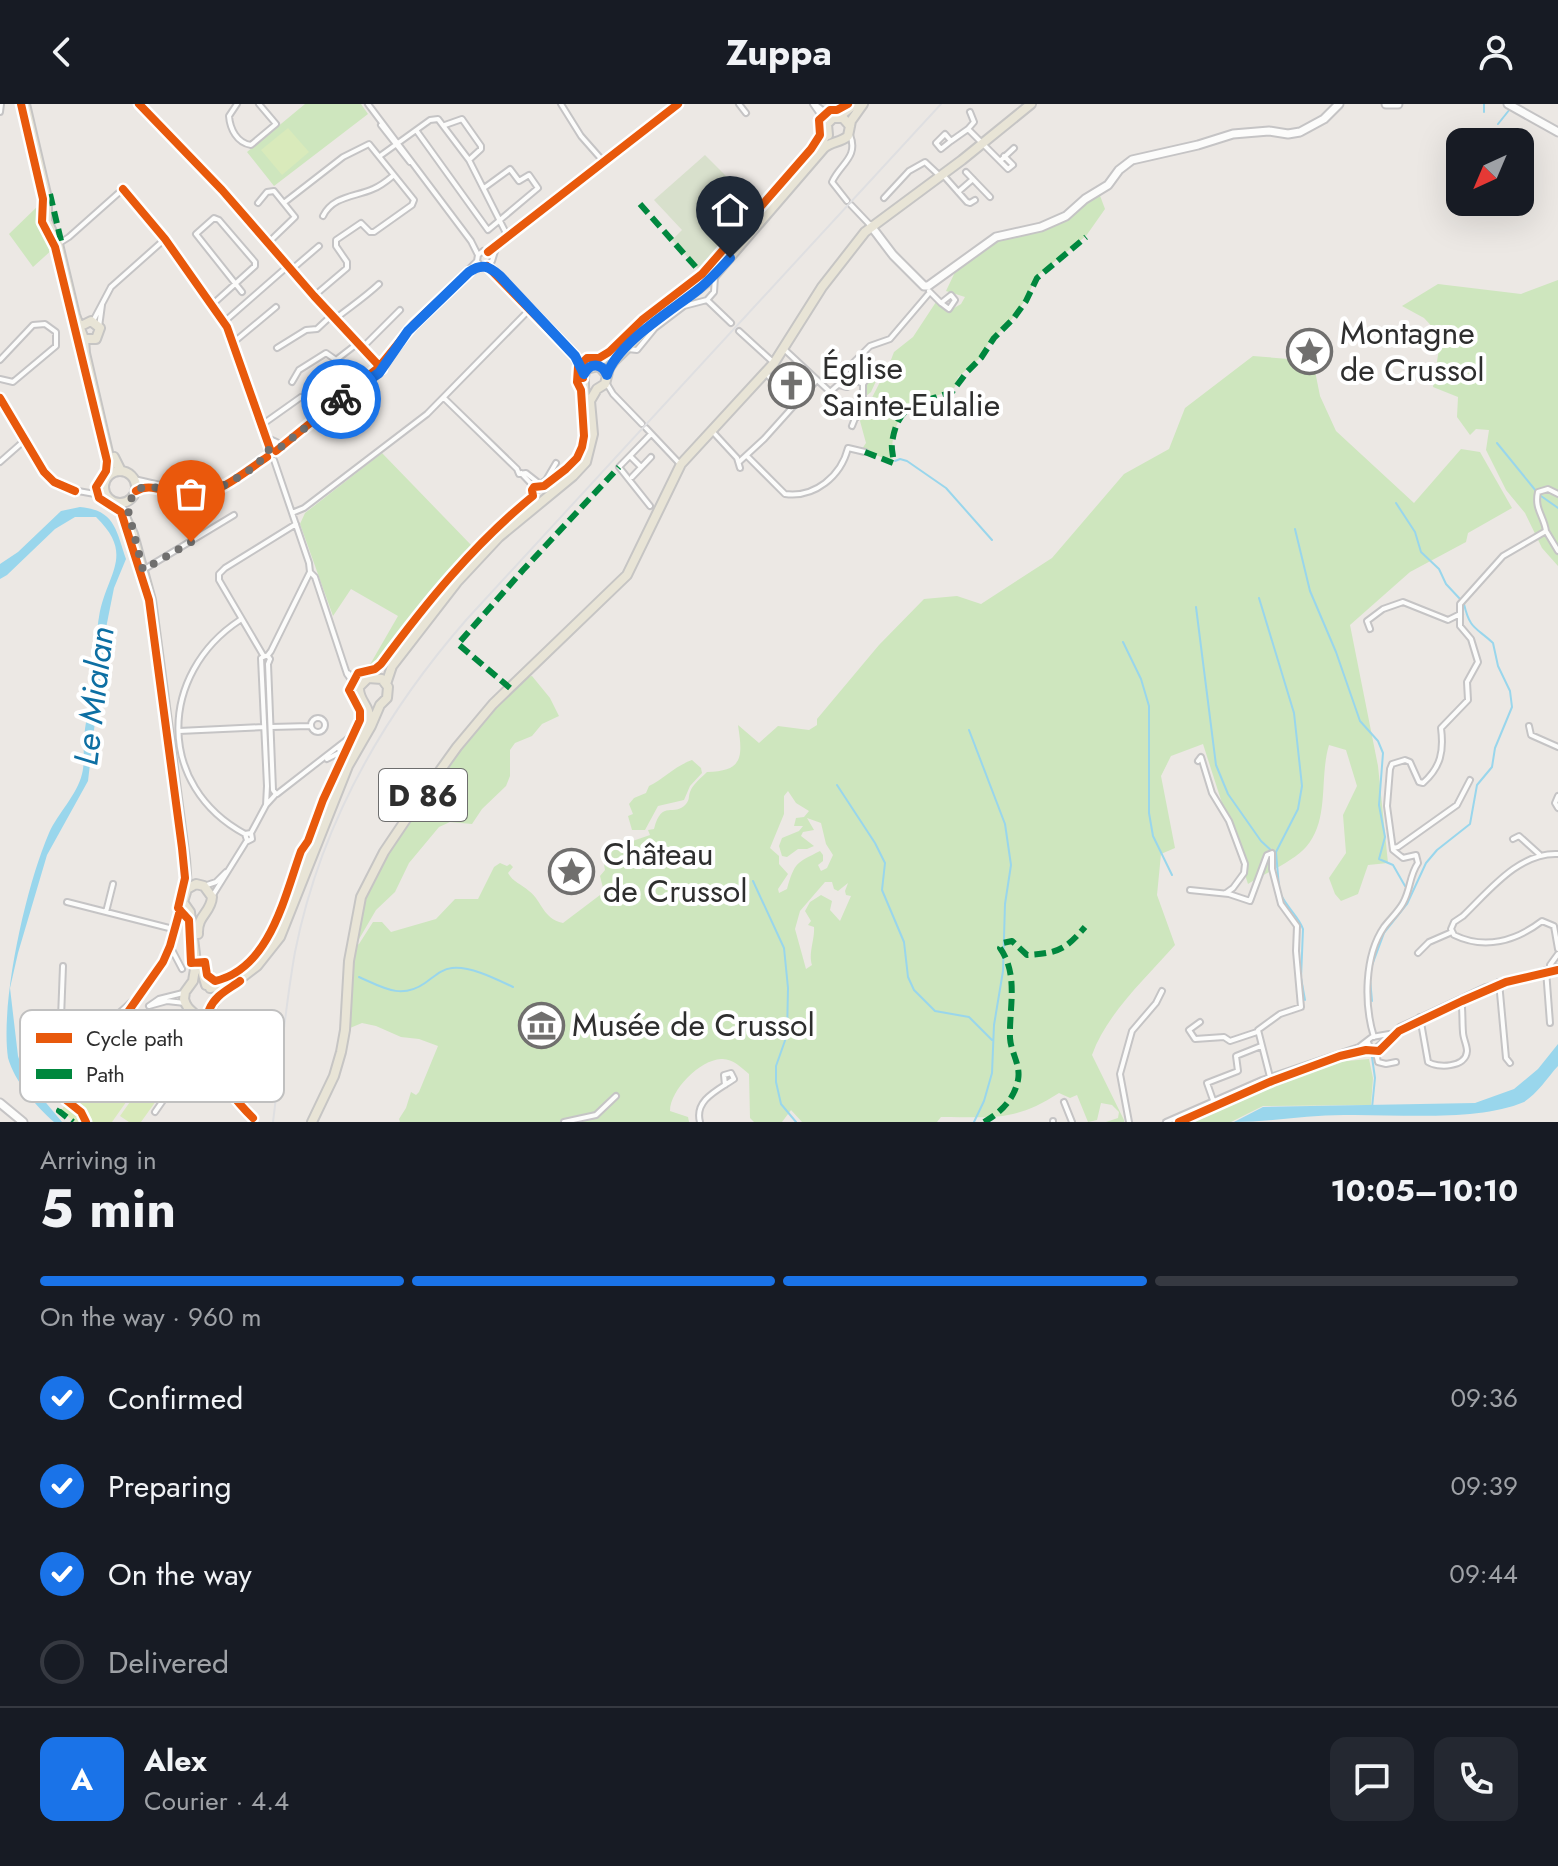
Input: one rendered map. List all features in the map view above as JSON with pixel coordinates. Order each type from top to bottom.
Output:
[{"type":"main road","points":[[25,104],[47,198],[47,221],[58,244],[75,315],[90,324],[99,335],[88,340]]},
{"type":"main road","points":[[129,501],[133,534],[151,600],[159,651],[185,859],[187,889],[183,902],[190,912],[196,963],[188,989],[190,1009],[210,1009],[214,1000],[257,966],[280,937],[311,852],[348,766],[388,694],[386,684],[392,666],[457,582],[499,537],[586,462],[593,434],[590,401],[611,365],[648,328],[715,274],[824,148],[855,104]]},
{"type":"main road","points":[[188,989],[226,985],[259,957],[276,934],[335,783],[368,721],[370,714],[359,691],[364,680],[377,677],[384,670],[436,599],[490,539],[575,468],[587,446],[585,379],[645,324],[701,282],[863,104]]},
{"type":"main road","name":"D 86","points":[[312,1121],[334,1076],[341,1052],[350,949],[361,897],[371,873],[457,747],[493,704],[627,575],[681,464],[773,364],[822,287],[871,226],[944,173],[1024,106]]},
{"type":"main road","points":[[88,340],[80,332],[90,324]]},
{"type":"main road","points":[[88,340],[89,360],[114,458],[121,471],[134,479],[136,491],[129,501],[119,504]]},
{"type":"main road","points":[[88,340],[85,353],[111,465],[104,484],[106,496],[119,504],[133,534]]},
{"type":"main road","points":[[596,366],[603,383]]},
{"type":"main road","points":[[585,379],[603,383]]},
{"type":"main road","points":[[109,474],[121,471]]},
{"type":"main road","points":[[377,677],[386,684]]},
{"type":"main road","points":[[366,704],[380,705]]},
{"type":"main road","points":[[185,859],[190,873],[212,897],[198,929],[200,971],[214,1000]]},
{"type":"main road","points":[[187,889],[201,885]]},
{"type":"main road","points":[[190,912],[204,913]]},
{"type":"main road","points":[[235,1102],[255,1120]]},
{"type":"main road","points":[[238,1102],[255,1120]]},
{"type":"street","points":[[0,112],[1,104]]},
{"type":"street","points":[[139,104],[222,190],[381,368]]},
{"type":"street","points":[[237,104],[229,116],[229,124],[244,144],[251,145],[276,124],[259,104]]},
{"type":"street","points":[[561,104],[581,136],[603,161]]},
{"type":"street","points":[[739,104],[746,113]]},
{"type":"street","points":[[814,104],[854,144],[853,152],[832,182],[893,255],[941,303]]},
{"type":"street","points":[[814,104],[838,129],[853,152]]},
{"type":"street","points":[[830,392],[870,346],[890,339],[934,283],[996,237],[1041,227],[1066,216],[1108,185],[1119,170],[1132,160],[1251,131],[1300,132],[1324,119],[1339,104]]},
{"type":"street","points":[[1386,104],[1398,104]]},
{"type":"street","points":[[1508,104],[1558,132]]},
{"type":"street","points":[[370,106],[471,241],[575,356],[585,379]]},
{"type":"street","points":[[136,491],[146,487],[192,496],[211,491],[267,457],[381,368],[401,340],[508,237],[671,106]]},
{"type":"street","points":[[951,141],[974,122],[970,112]]},
{"type":"street","points":[[380,156],[434,118],[445,125],[469,160],[508,237]]},
{"type":"street","points":[[445,125],[461,119],[481,146],[469,160]]},
{"type":"street","points":[[968,129],[1002,159],[1014,148]]},
{"type":"street","points":[[416,130],[488,230],[538,190],[528,172],[519,181],[510,169],[484,188]]},
{"type":"street","points":[[285,202],[343,157],[368,144],[414,200],[412,205],[374,232],[361,223],[336,240],[347,268],[314,296]]},
{"type":"street","points":[[884,198],[909,171],[925,162],[944,173],[967,202],[975,200]]},
{"type":"street","points":[[966,172],[990,197]]},
{"type":"street","points":[[323,216],[342,198],[375,189],[394,175]]},
{"type":"street","points":[[958,192],[973,179]]},
{"type":"street","points":[[58,244],[123,189],[165,239],[224,322],[273,450],[310,572],[315,577],[346,671],[359,691]]},
{"type":"street","points":[[258,203],[271,191],[285,202],[295,219],[268,243]]},
{"type":"street","points":[[214,303],[235,283],[255,266],[255,262],[214,218],[196,234],[235,283],[243,293],[249,299]]},
{"type":"street","points":[[90,324],[118,280],[165,239]]},
{"type":"street","points":[[224,322],[319,246]]},
{"type":"street","points":[[626,349],[637,350],[655,328],[684,306],[707,300],[714,292],[715,274]]},
{"type":"street","points":[[277,348],[354,307],[379,284]]},
{"type":"street","points":[[707,300],[731,323]]},
{"type":"street","points":[[234,342],[276,307]]},
{"type":"street","points":[[292,513],[320,496],[444,398],[530,309]]},
{"type":"street","points":[[336,360],[360,345],[400,310]]},
{"type":"street","points":[[0,360],[36,324],[50,326],[57,335],[56,346],[19,379],[10,382],[0,379]]},
{"type":"street","points":[[739,331],[773,364]]},
{"type":"street","points":[[784,349],[857,417]]},
{"type":"street","points":[[292,382],[299,370],[326,353],[345,372]]},
{"type":"street","points":[[575,356],[596,366]]},
{"type":"street","points":[[853,363],[868,373]]},
{"type":"street","points":[[852,426],[863,398],[863,384],[876,366]]},
{"type":"street","points":[[765,373],[800,400]]},
{"type":"street","points":[[712,431],[739,465],[817,380]]},
{"type":"street","points":[[838,385],[847,387],[857,381],[863,384]]},
{"type":"street","points":[[603,383],[681,464]]},
{"type":"street","points":[[263,424],[301,397]]},
{"type":"street","points":[[0,398],[44,472],[54,482],[75,491],[106,496]]},
{"type":"street","points":[[444,398],[517,469],[518,474],[526,473],[536,482],[543,483],[556,463]]},
{"type":"street","points":[[650,506],[619,467],[651,434]]},
{"type":"street","points":[[267,438],[283,445]]},
{"type":"street","points":[[0,462],[25,440]]},
{"type":"street","points":[[747,456],[785,494],[794,495],[820,487],[836,473],[848,448],[865,452]]},
{"type":"street","points":[[630,456],[641,467]]},
{"type":"street","points":[[267,457],[274,460]]},
{"type":"street","points":[[632,477],[651,457]]},
{"type":"street","points":[[522,474],[537,490],[554,485]]},
{"type":"street","points":[[134,479],[186,491],[211,491]]},
{"type":"street","points":[[92,493],[104,484]]},
{"type":"street","points":[[1558,494],[1548,489],[1538,492],[1537,509],[1558,551]]},
{"type":"street","points":[[143,570],[234,515]]},
{"type":"street","points":[[212,897],[271,794],[265,663],[270,659],[240,620],[219,580],[219,574],[296,524]]},
{"type":"street","points":[[1377,1039],[1368,998],[1371,965],[1380,934],[1402,905],[1408,893],[1411,873],[1418,863],[1416,855],[1403,858],[1393,848],[1387,806],[1392,764],[1405,760],[1410,762],[1419,782],[1423,783],[1439,762],[1444,750],[1441,728],[1468,700],[1467,682],[1478,662],[1471,639],[1460,626],[1460,604],[1503,556],[1546,531]]},
{"type":"street","points":[[266,656],[310,572]]},
{"type":"street","points":[[1370,629],[1367,621],[1383,609],[1403,602],[1448,620],[1460,614]]},
{"type":"street","points":[[240,620],[209,645],[196,663],[181,703],[179,731],[185,766],[202,799],[247,836]]},
{"type":"street","points":[[346,671],[353,678],[364,680]]},
{"type":"street","points":[[271,794],[284,790],[354,736],[368,721]]},
{"type":"street","points":[[179,731],[310,726]]},
{"type":"street","points":[[1529,726],[1531,735],[1558,747]]},
{"type":"street","points":[[1198,761],[1201,757],[1212,793],[1229,821],[1245,864],[1244,873],[1223,894]]},
{"type":"street","points":[[1393,848],[1457,805],[1470,780]]},
{"type":"street","points":[[1558,796],[1555,803],[1558,808]]},
{"type":"street","points":[[1513,839],[1519,836],[1539,854]]},
{"type":"street","points":[[1190,890],[1250,901],[1267,855],[1272,853],[1272,869],[1281,904],[1297,926],[1301,1007],[1280,1014],[1257,1032],[1230,1041],[1224,1037],[1195,1039],[1189,1030],[1200,1022]]},
{"type":"street","points":[[1452,932],[1454,922],[1516,867],[1539,854],[1558,854]]},
{"type":"street","points":[[201,885],[216,882],[228,870]]},
{"type":"street","points":[[106,912],[113,884]]},
{"type":"street","points":[[67,902],[173,929]]},
{"type":"street","points":[[124,1010],[134,1002],[163,962],[183,902]]},
{"type":"street","points":[[176,920],[190,912]]},
{"type":"street","points":[[1452,932],[1462,939],[1489,943],[1517,938],[1542,921],[1554,926],[1558,951],[1548,969],[1550,1023]]},
{"type":"street","points":[[1418,953],[1429,942],[1452,932]]},
{"type":"street","points":[[170,946],[182,969]]},
{"type":"street","points":[[60,1010],[63,966]]},
{"type":"street","points":[[1166,1122],[1270,1077],[1359,1047],[1371,1046],[1377,1039],[1420,1017],[1499,982],[1558,967]]},
{"type":"street","points":[[1499,982],[1506,1058],[1510,1063]]},
{"type":"street","points":[[188,989],[159,999],[149,1006],[167,1001],[190,1009]]},
{"type":"street","points":[[1129,1122],[1120,1074],[1132,1031],[1162,991]]},
{"type":"street","points":[[1420,1017],[1428,1062],[1437,1066],[1457,1063],[1465,1058],[1467,1052],[1462,1031],[1461,999]]},
{"type":"street","points":[[1257,1032],[1270,1077]]},
{"type":"street","points":[[1371,1046],[1377,1039]]},
{"type":"street","points":[[1213,1100],[1207,1083],[1238,1071],[1236,1056],[1261,1046]]},
{"type":"street","points":[[1371,1046],[1379,1063],[1396,1062]]},
{"type":"street","points":[[700,1122],[698,1112],[703,1100],[734,1079],[731,1073],[724,1075],[725,1085]]},
{"type":"street","points":[[564,1122],[596,1115],[616,1096]]},
{"type":"street","points":[[155,1112],[162,1102]]},
{"type":"street","points":[[1064,1102],[1072,1122]]},
{"type":"street","points":[[0,1103],[23,1122]]},
{"type":"green space","points":[[305,104],[361,104],[368,114],[274,186],[247,152]]},
{"type":"green space","points":[[288,128],[309,152],[282,175],[261,150]]},
{"type":"green space","points":[[705,155],[758,208],[701,272],[672,240],[682,230],[654,200]]},
{"type":"green space","points":[[1099,193],[1105,209],[1086,236],[1037,276],[1012,319],[988,344],[979,359],[958,377],[955,387],[906,406],[895,430],[890,461],[862,449],[866,443],[860,421],[880,382],[876,381],[865,397],[865,383],[875,370],[883,370],[889,365],[894,352],[913,337],[936,302],[949,311],[961,304],[965,297],[946,291],[956,270],[996,240],[1060,224]]},
{"type":"green space","points":[[42,202],[42,222],[54,248],[33,267],[9,234]]},
{"type":"green space","points":[[1558,280],[1558,566],[1542,548],[1525,513],[1506,490],[1486,450],[1489,430],[1476,429],[1470,435],[1457,417],[1458,397],[1433,387],[1441,336],[1424,318],[1402,306],[1438,284],[1521,294]]},
{"type":"green space","points":[[1253,356],[1313,361],[1320,396],[1336,431],[1414,503],[1461,449],[1480,452],[1512,508],[1468,533],[1466,542],[1410,572],[1350,625],[1378,766],[1388,863],[1368,865],[1358,894],[1341,901],[1329,878],[1346,853],[1343,815],[1357,786],[1346,750],[1329,745],[1321,812],[1306,847],[1287,862],[1248,884],[1203,744],[1171,756],[1161,776],[1175,848],[1161,854],[1157,895],[1175,945],[1117,1010],[1092,1055],[1124,1122],[1106,1122],[1118,1118],[1119,1112],[1112,1105],[1101,1103],[1097,1120],[1088,1122],[1077,1095],[1070,1098],[1059,1093],[1029,1109],[1003,1116],[941,1117],[937,1122],[802,1122],[791,1110],[782,1122],[754,1122],[750,1118],[749,1074],[733,1061],[721,1059],[696,1070],[675,1094],[670,1111],[688,1117],[689,1122],[400,1122],[411,1092],[416,1095],[419,1092],[438,1046],[362,1023],[350,1028],[350,949],[371,873],[457,747],[520,678],[532,676],[550,698],[559,716],[542,724],[532,736],[515,743],[510,750],[510,776],[506,786],[482,809],[472,824],[450,822],[439,827],[409,863],[395,892],[376,910],[355,946],[373,922],[382,922],[391,932],[436,919],[455,899],[478,899],[494,867],[500,863],[510,864],[513,867],[508,873],[512,879],[534,895],[547,914],[563,923],[604,892],[600,876],[605,870],[603,859],[612,842],[621,845],[650,835],[648,830],[654,829],[661,814],[682,808],[693,786],[707,772],[734,765],[740,754],[738,725],[759,743],[778,726],[809,730],[817,725],[817,719],[879,645],[924,599],[957,596],[981,604],[1052,558],[1124,474],[1169,449],[1185,408]],"holes":[[[788,791],[796,803],[809,811],[804,817],[796,818],[794,826],[803,826],[799,831],[782,838],[779,846],[782,856],[787,857],[798,849],[814,846],[801,836],[803,832],[814,830],[807,818],[821,823],[826,844],[833,855],[827,868],[821,871],[818,865],[823,861],[823,855],[820,851],[802,861],[792,873],[787,889],[779,893],[778,889],[788,874],[779,864],[779,856],[770,848],[784,814],[784,796]],[[825,882],[832,882],[838,891],[848,883],[845,891],[846,895],[851,896],[840,921],[830,910],[832,901],[821,895],[810,902],[805,911],[811,921],[808,925],[814,927],[814,932],[812,965],[806,969],[795,929],[800,911]]]},
{"type":"green space","points":[[382,453],[473,547],[380,662],[368,668],[398,616],[351,589],[333,616],[300,524],[305,513]]},
{"type":"green space","points":[[692,760],[702,773],[690,786],[684,800],[658,806],[645,830],[632,830],[628,816],[633,814],[629,804],[634,798]]},
{"type":"green space","points":[[1337,1058],[1347,1061],[1369,1059],[1373,1078],[1371,1105],[1263,1106],[1231,1122],[1183,1122],[1270,1084]]},
{"type":"green space","points":[[67,1102],[126,1102],[112,1122],[75,1122],[61,1111]]},
{"type":"green space","points":[[130,1102],[155,1102],[141,1122],[129,1122],[120,1116]]},
{"type":"water","name":"Le Mialan","points":[[80,507],[101,512],[112,523],[126,559],[114,588],[106,628],[88,781],[47,855],[10,988],[20,1082],[8,1058],[8,1006],[11,976],[40,856],[49,833],[82,774],[85,728],[98,660],[98,622],[116,554],[108,531],[96,517],[75,517],[55,529],[0,579],[0,564],[18,552],[61,511]]},
{"type":"water","points":[[1558,1044],[1558,1066],[1524,1102],[1505,1108],[1461,1115],[1330,1115],[1234,1122],[1263,1107],[1475,1103],[1514,1089],[1538,1069]]},
{"type":"water","name":"Le Mialan","points":[[34,1102],[45,1102],[62,1122],[54,1122]]},
{"type":"waterway","points":[[1484,104],[1484,112]]},
{"type":"waterway","points":[[1498,124],[1510,109]]},
{"type":"waterway","points":[[1497,443],[1536,491]]},
{"type":"waterway","points":[[895,461],[907,461],[946,488],[992,540]]},
{"type":"waterway","points":[[1541,496],[1558,508]]},
{"type":"waterway","points":[[1396,503],[1415,532],[1421,552],[1439,569],[1446,584],[1460,599]]},
{"type":"waterway","points":[[1295,529],[1310,591],[1360,721],[1378,741],[1383,753],[1379,805],[1385,837],[1379,859],[1393,865],[1405,886]]},
{"type":"waterway","points":[[1259,598],[1294,713],[1302,786],[1298,809],[1276,852],[1279,887]]},
{"type":"waterway","points":[[1371,968],[1384,933],[1407,904],[1426,863],[1437,850],[1470,824],[1477,785],[1492,767],[1495,748],[1512,707],[1510,691],[1498,666],[1493,643],[1471,624],[1464,604]]},
{"type":"waterway","points":[[1196,607],[1216,765],[1228,794],[1261,841],[1273,852]]},
{"type":"waterway","points":[[1123,642],[1141,679],[1149,706],[1149,813],[1153,836],[1172,875]]},
{"type":"waterway","points":[[969,730],[1005,824],[1011,865],[1005,904],[1003,971],[994,1025],[992,1073],[974,1122]]},
{"type":"waterway","points":[[837,785],[885,863],[882,890],[904,942],[908,977],[914,990],[935,1011],[969,1017],[992,1040]]},
{"type":"waterway","points":[[753,881],[784,948],[788,988],[787,1035],[776,1066],[776,1082],[781,1104],[796,1122]]},
{"type":"waterway","points":[[1280,893],[1303,929],[1301,978],[1305,1000]]},
{"type":"waterway","points":[[359,977],[384,988],[408,991],[444,970],[459,968],[513,987]]},
{"type":"waterway","points":[[1370,979],[1372,1001]]},
{"type":"waterway","points":[[1372,1057],[1375,1078],[1372,1108]]},
{"type":"railway","points":[[284,1025],[295,952],[321,860],[359,774],[408,694],[467,619],[941,104]]},
{"type":"railway","points":[[273,1122],[275,1102]]},
{"type":"marked path","points":[[50,194],[62,245]]},
{"type":"marked path","points":[[640,204],[702,274]]},
{"type":"marked path","points":[[865,452],[893,463],[892,446],[899,419],[912,407],[952,392],[1013,319],[1037,278],[1086,237]]},
{"type":"marked path","points":[[510,688],[458,644],[619,467]]},
{"type":"marked path","points":[[984,1122],[1010,1100],[1019,1075],[1010,1038],[1011,980],[1006,958],[1000,948],[1003,943],[1012,941],[1027,955],[1046,953],[1066,945],[1085,927]]},
{"type":"marked path","points":[[65,1102],[59,1111],[73,1122]]},
{"type":"cycle path","points":[[21,104],[43,199],[42,222],[55,247],[107,461],[106,471],[96,487],[99,498],[121,512],[149,600],[185,878],[178,908],[189,920],[191,963],[205,962],[207,975],[215,981],[234,974],[249,962],[273,928],[301,851],[360,720],[360,711],[349,690],[358,673],[375,669],[381,664],[452,575],[511,514],[533,496],[534,487],[544,486],[577,458],[584,436],[578,367],[587,358],[599,358],[609,352],[642,320],[702,274],[811,149],[820,135],[819,120],[830,110],[848,104]]},
{"type":"cycle path","points":[[139,104],[222,190],[382,369]]},
{"type":"cycle path","points":[[488,252],[678,104]]},
{"type":"cycle path","points":[[123,189],[165,239],[227,327],[270,449]]},
{"type":"cycle path","points":[[487,266],[575,356],[582,367],[583,378]]},
{"type":"cycle path","points":[[276,451],[379,367],[413,325],[469,272]]},
{"type":"cycle path","points":[[0,398],[44,472],[54,482],[75,491]]},
{"type":"cycle path","points":[[136,491],[150,488],[188,496],[206,494],[267,457]]},
{"type":"cycle path","points":[[129,1010],[163,962],[180,910]]},
{"type":"cycle path","points":[[1179,1122],[1272,1081],[1340,1056],[1366,1050],[1379,1051],[1399,1031],[1462,1001],[1506,982],[1558,970]]},
{"type":"cycle path","points":[[209,1010],[222,993],[240,981]]},
{"type":"cycle path","points":[[68,1102],[81,1112],[86,1122]]},
{"type":"cycle path","points":[[239,1102],[253,1118]]},
{"type":"way so far","points":[[191,542],[143,570],[128,510],[129,501],[136,491],[146,487],[183,496],[204,494],[230,482],[267,457],[268,450],[276,451],[341,399]]},
{"type":"place","name":"Montagne de Crussol","points":[[1309,351]]},
{"type":"place","name":"Église Sainte-Eulalie","points":[[791,386]]},
{"type":"place","name":"Château de Crussol","points":[[572,872]]},
{"type":"place","name":"Musée de Crussol","points":[[541,1025]]},
{"type":"route","points":[[341,399],[379,373],[413,325],[479,266],[487,266],[500,276],[575,356],[584,374],[596,365],[602,367],[607,375],[614,361],[643,332],[700,289],[730,258]]}]
